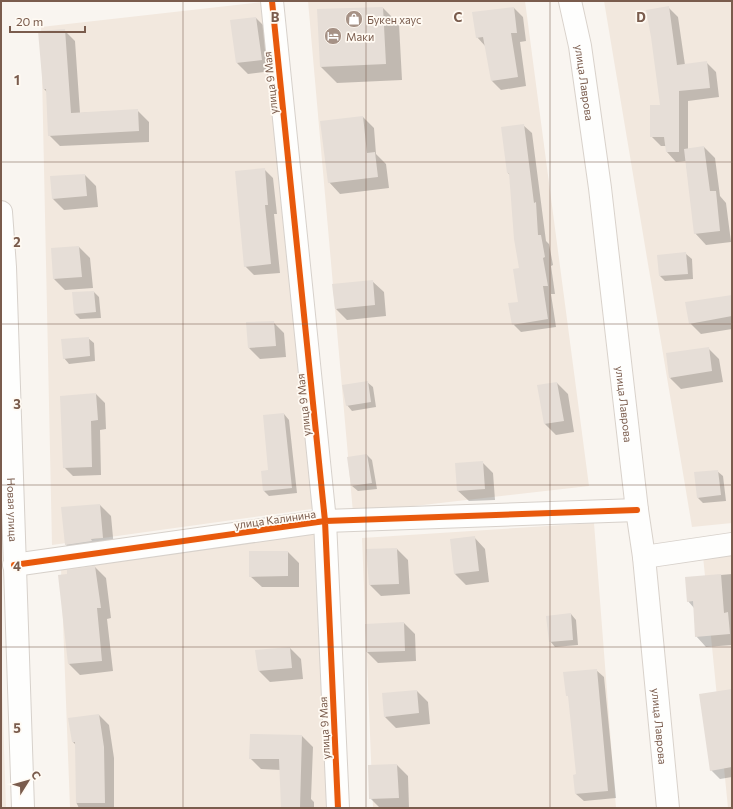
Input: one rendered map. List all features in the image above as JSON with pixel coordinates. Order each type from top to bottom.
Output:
[{"type":"street","name":"улица 9 Мая","points":[[272,1],[325,521],[338,808]]},
{"type":"street","name":"улица Лаврова","points":[[570,1],[580,46],[599,180],[637,510],[644,557],[668,808]]},
{"type":"street","name":"Новая улица","points":[[1,212],[5,267],[22,808]]},
{"type":"street","name":"улица Калинина","points":[[14,565],[325,521],[637,510]]},
{"type":"street","points":[[644,557],[732,544]]},
{"type":"shaded area","points":[[271,1],[319,508],[52,545],[41,27]]},
{"type":"shaded area","points":[[308,1],[525,1],[589,486],[353,513]]},
{"type":"shaded area","points":[[604,1],[732,1],[732,523],[692,527]]},
{"type":"shaded area","points":[[594,523],[616,808],[373,808],[362,538]]},
{"type":"shaded area","points":[[320,529],[332,808],[70,808],[61,569]]},
{"type":"shaded area","points":[[732,554],[732,808],[728,808],[703,556]]},
{"type":"shaded area","points":[[1,656],[6,808],[1,808]]},
{"type":"building","points":[[669,6],[677,65],[707,61],[710,88],[679,91],[679,152],[666,152],[664,137],[650,137],[650,105],[660,105],[646,10]]},
{"type":"building","points":[[383,7],[386,64],[320,67],[317,9]]},
{"type":"building","points":[[514,7],[517,33],[511,33],[518,77],[491,81],[483,37],[476,38],[472,12]]},
{"type":"building","points":[[256,17],[262,60],[236,63],[230,20]]},
{"type":"building","points":[[65,29],[71,113],[138,109],[139,131],[48,136],[46,89],[43,89],[38,31]]},
{"type":"building","points":[[363,116],[367,153],[375,152],[378,177],[328,183],[320,121]]},
{"type":"building","points":[[524,124],[534,203],[536,202],[538,235],[541,235],[545,257],[543,258],[548,286],[543,286],[548,319],[512,325],[508,303],[518,302],[513,269],[519,268],[514,239],[509,173],[507,173],[501,127]]},
{"type":"building","points":[[704,146],[710,191],[716,191],[720,231],[694,234],[684,149]]},
{"type":"building","points":[[265,168],[268,205],[265,205],[271,264],[244,267],[235,171]]},
{"type":"building","points":[[85,174],[87,196],[52,199],[50,176]]},
{"type":"building","points":[[79,246],[82,277],[53,279],[51,248]]},
{"type":"building","points":[[686,252],[688,274],[659,276],[657,255]]},
{"type":"building","points":[[373,280],[375,305],[335,309],[332,284]]},
{"type":"building","points":[[94,291],[96,312],[74,314],[72,292]]},
{"type":"building","points":[[732,295],[732,316],[689,324],[685,302]]},
{"type":"building","points":[[274,321],[276,346],[248,348],[246,322]]},
{"type":"building","points":[[89,337],[90,356],[63,359],[61,339]]},
{"type":"building","points":[[709,347],[712,371],[669,378],[666,353]]},
{"type":"building","points":[[368,381],[371,402],[346,406],[342,385]]},
{"type":"building","points":[[557,382],[564,421],[544,424],[537,385]]},
{"type":"building","points":[[96,393],[98,420],[91,421],[92,467],[63,468],[60,396]]},
{"type":"building","points":[[284,413],[292,488],[263,491],[261,471],[268,470],[263,415]]},
{"type":"building","points":[[367,454],[372,483],[351,486],[347,457]]},
{"type":"building","points":[[483,461],[485,489],[457,491],[455,463]]},
{"type":"building","points":[[718,470],[721,495],[697,498],[694,472]]},
{"type":"building","points":[[100,504],[103,538],[65,545],[61,507]]},
{"type":"building","points":[[475,536],[479,571],[454,574],[450,539]]},
{"type":"building","points":[[397,548],[399,584],[369,585],[366,549]]},
{"type":"building","points":[[249,551],[288,551],[288,576],[249,577]]},
{"type":"building","points":[[95,566],[101,608],[97,608],[102,661],[68,664],[58,575],[67,574],[67,570]]},
{"type":"building","points":[[721,574],[724,613],[728,612],[730,634],[695,637],[693,601],[687,602],[685,577]]},
{"type":"building","points":[[571,613],[573,640],[549,642],[546,616]]},
{"type":"building","points":[[404,622],[405,651],[366,652],[365,624]]},
{"type":"building","points":[[290,647],[292,668],[258,671],[255,650]]},
{"type":"building","points":[[597,669],[608,791],[575,794],[573,775],[576,774],[568,696],[566,696],[563,672]]},
{"type":"building","points":[[732,689],[732,767],[710,771],[699,694]]},
{"type":"building","points":[[417,690],[419,713],[384,717],[382,693]]},
{"type":"building","points":[[99,714],[104,747],[105,803],[76,803],[75,742],[72,742],[68,718]]},
{"type":"building","points":[[250,734],[302,735],[300,808],[281,808],[279,759],[249,759]]},
{"type":"building","points":[[397,764],[399,798],[369,799],[368,765]]},
{"type":"cycle path","points":[[272,1],[325,521],[338,808]]},
{"type":"cycle path","points":[[14,565],[325,521],[637,510]]},
{"type":"place","name":"Букен хаус","points":[[354,19]]},
{"type":"place","name":"Маки","points":[[333,36]]}]
